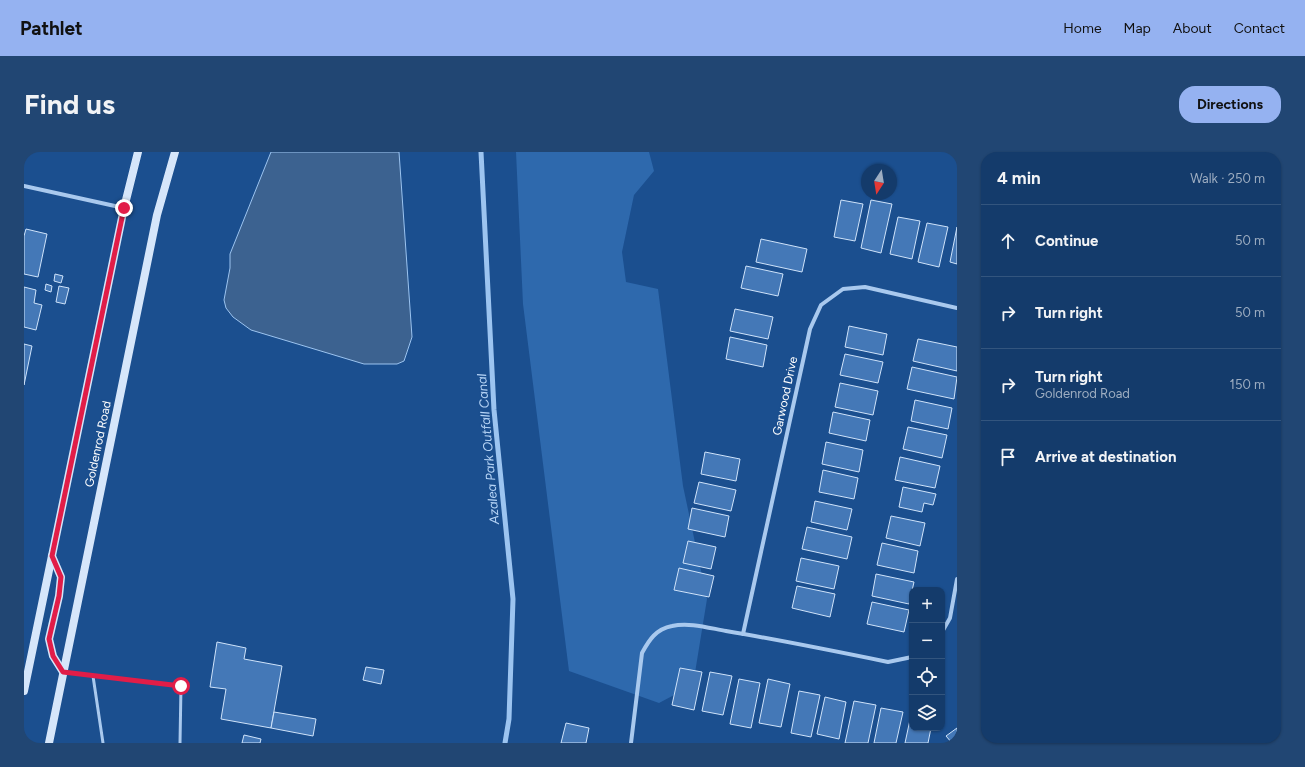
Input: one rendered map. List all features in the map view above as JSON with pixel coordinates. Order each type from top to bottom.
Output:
[{"type":"main road","name":"Goldenrod Road","points":[[24,691],[124,208],[138,152]]},
{"type":"main road","name":"Goldenrod Road","points":[[49,743],[157,215],[175,152]]},
{"type":"main road","points":[[52,556],[61,577],[59,596],[49,639],[53,656],[63,672]]},
{"type":"street","points":[[24,186],[124,208]]},
{"type":"street","name":"Garwood Drive","points":[[743,634],[810,329],[821,305],[843,289],[865,287],[957,308]]},
{"type":"street","points":[[945,627],[950,618],[957,579]]},
{"type":"street","points":[[631,743],[642,653],[648,640],[657,631],[671,626],[684,624],[888,662],[909,658]]},
{"type":"lane","points":[[63,672],[181,686],[180,743]]},
{"type":"lane","points":[[93,676],[103,743]]},
{"type":"shaded area","points":[[271,152],[399,152],[412,337],[404,361],[397,364],[364,364],[251,330],[233,317],[226,308],[224,300],[230,268],[230,254]]},
{"type":"shaded area","points":[[516,152],[649,152],[654,171],[634,195],[622,252],[626,282],[658,289],[683,486],[707,599],[693,685],[659,703],[569,671],[523,304]]},
{"type":"building","points":[[841,200],[863,204],[855,241],[834,237]]},
{"type":"building","points":[[871,200],[892,204],[881,253],[861,248]]},
{"type":"building","points":[[898,217],[920,221],[912,259],[890,254]]},
{"type":"building","points":[[927,223],[948,227],[939,267],[918,262]]},
{"type":"building","points":[[957,227],[957,264],[950,262]]},
{"type":"building","points":[[26,229],[47,234],[38,277],[24,274],[24,236]]},
{"type":"building","points":[[761,239],[807,249],[802,272],[756,262]]},
{"type":"building","points":[[746,266],[783,274],[778,296],[741,288]]},
{"type":"building","points":[[55,274],[63,276],[61,283],[54,281]]},
{"type":"building","points":[[46,284],[52,286],[51,292],[45,290]]},
{"type":"building","points":[[59,286],[69,288],[65,304],[56,302]]},
{"type":"building","points":[[24,287],[36,290],[34,303],[42,305],[36,330],[24,327]]},
{"type":"building","points":[[735,309],[773,317],[768,339],[730,331]]},
{"type":"building","points":[[849,326],[887,334],[883,355],[845,347]]},
{"type":"building","points":[[730,337],[767,345],[763,367],[726,359]]},
{"type":"building","points":[[918,339],[957,347],[957,371],[913,361]]},
{"type":"building","points":[[24,344],[32,346],[24,385]]},
{"type":"building","points":[[845,354],[883,362],[878,383],[840,375]]},
{"type":"building","points":[[912,367],[957,377],[954,399],[907,389]]},
{"type":"building","points":[[840,383],[878,391],[873,415],[835,407]]},
{"type":"building","points":[[915,400],[952,408],[948,429],[911,421]]},
{"type":"building","points":[[833,412],[870,420],[866,441],[829,433]]},
{"type":"building","points":[[908,427],[947,435],[942,458],[903,449]]},
{"type":"building","points":[[826,442],[863,450],[859,472],[822,464]]},
{"type":"building","points":[[705,452],[740,459],[736,481],[701,474]]},
{"type":"building","points":[[900,457],[940,466],[935,488],[895,480]]},
{"type":"building","points":[[823,470],[858,478],[854,499],[819,492]]},
{"type":"building","points":[[699,482],[736,490],[731,511],[694,503]]},
{"type":"building","points":[[903,487],[936,494],[933,505],[924,503],[922,512],[899,507]]},
{"type":"building","points":[[815,501],[852,509],[847,530],[811,522]]},
{"type":"building","points":[[692,508],[729,516],[725,537],[688,529]]},
{"type":"building","points":[[891,516],[925,523],[920,546],[886,538]]},
{"type":"building","points":[[807,527],[852,537],[847,559],[802,549]]},
{"type":"building","points":[[688,541],[716,547],[711,569],[683,563]]},
{"type":"building","points":[[882,543],[918,551],[914,573],[877,565]]},
{"type":"building","points":[[801,558],[839,566],[834,589],[796,581]]},
{"type":"building","points":[[679,568],[714,576],[709,597],[674,590]]},
{"type":"building","points":[[876,574],[914,582],[913,587],[909,587],[909,604],[872,596]]},
{"type":"building","points":[[797,586],[835,594],[830,617],[792,608]]},
{"type":"building","points":[[872,602],[909,610],[904,632],[867,624]]},
{"type":"building","points":[[217,642],[246,648],[244,659],[282,666],[271,728],[221,719],[226,689],[210,687]]},
{"type":"building","points":[[366,667],[384,670],[381,684],[363,680]]},
{"type":"building","points":[[680,668],[702,672],[694,710],[672,705]]},
{"type":"building","points":[[710,672],[732,676],[723,715],[702,711]]},
{"type":"building","points":[[739,679],[760,683],[751,728],[730,724]]},
{"type":"building","points":[[768,679],[790,684],[781,727],[759,723]]},
{"type":"building","points":[[799,691],[820,695],[811,737],[791,733]]},
{"type":"building","points":[[825,697],[846,702],[839,739],[817,734]]},
{"type":"building","points":[[854,701],[876,705],[868,743],[845,743]]},
{"type":"building","points":[[881,708],[903,712],[896,743],[874,743]]},
{"type":"building","points":[[274,712],[316,719],[313,736],[271,728]]},
{"type":"building","points":[[566,723],[589,728],[586,743],[561,743]]},
{"type":"building","points":[[909,724],[909,731],[930,731],[928,743],[905,743]]},
{"type":"building","points":[[957,728],[957,743],[952,743],[946,736]]},
{"type":"building","points":[[244,735],[261,739],[260,743],[242,743]]},
{"type":"waterway","name":"Azalea Park Outfall Canal","points":[[481,152],[494,410],[513,599],[509,719],[505,743]]},
{"type":"route","points":[[124,208],[52,556],[61,577],[59,596],[49,639],[53,656],[63,672],[181,686]]}]
